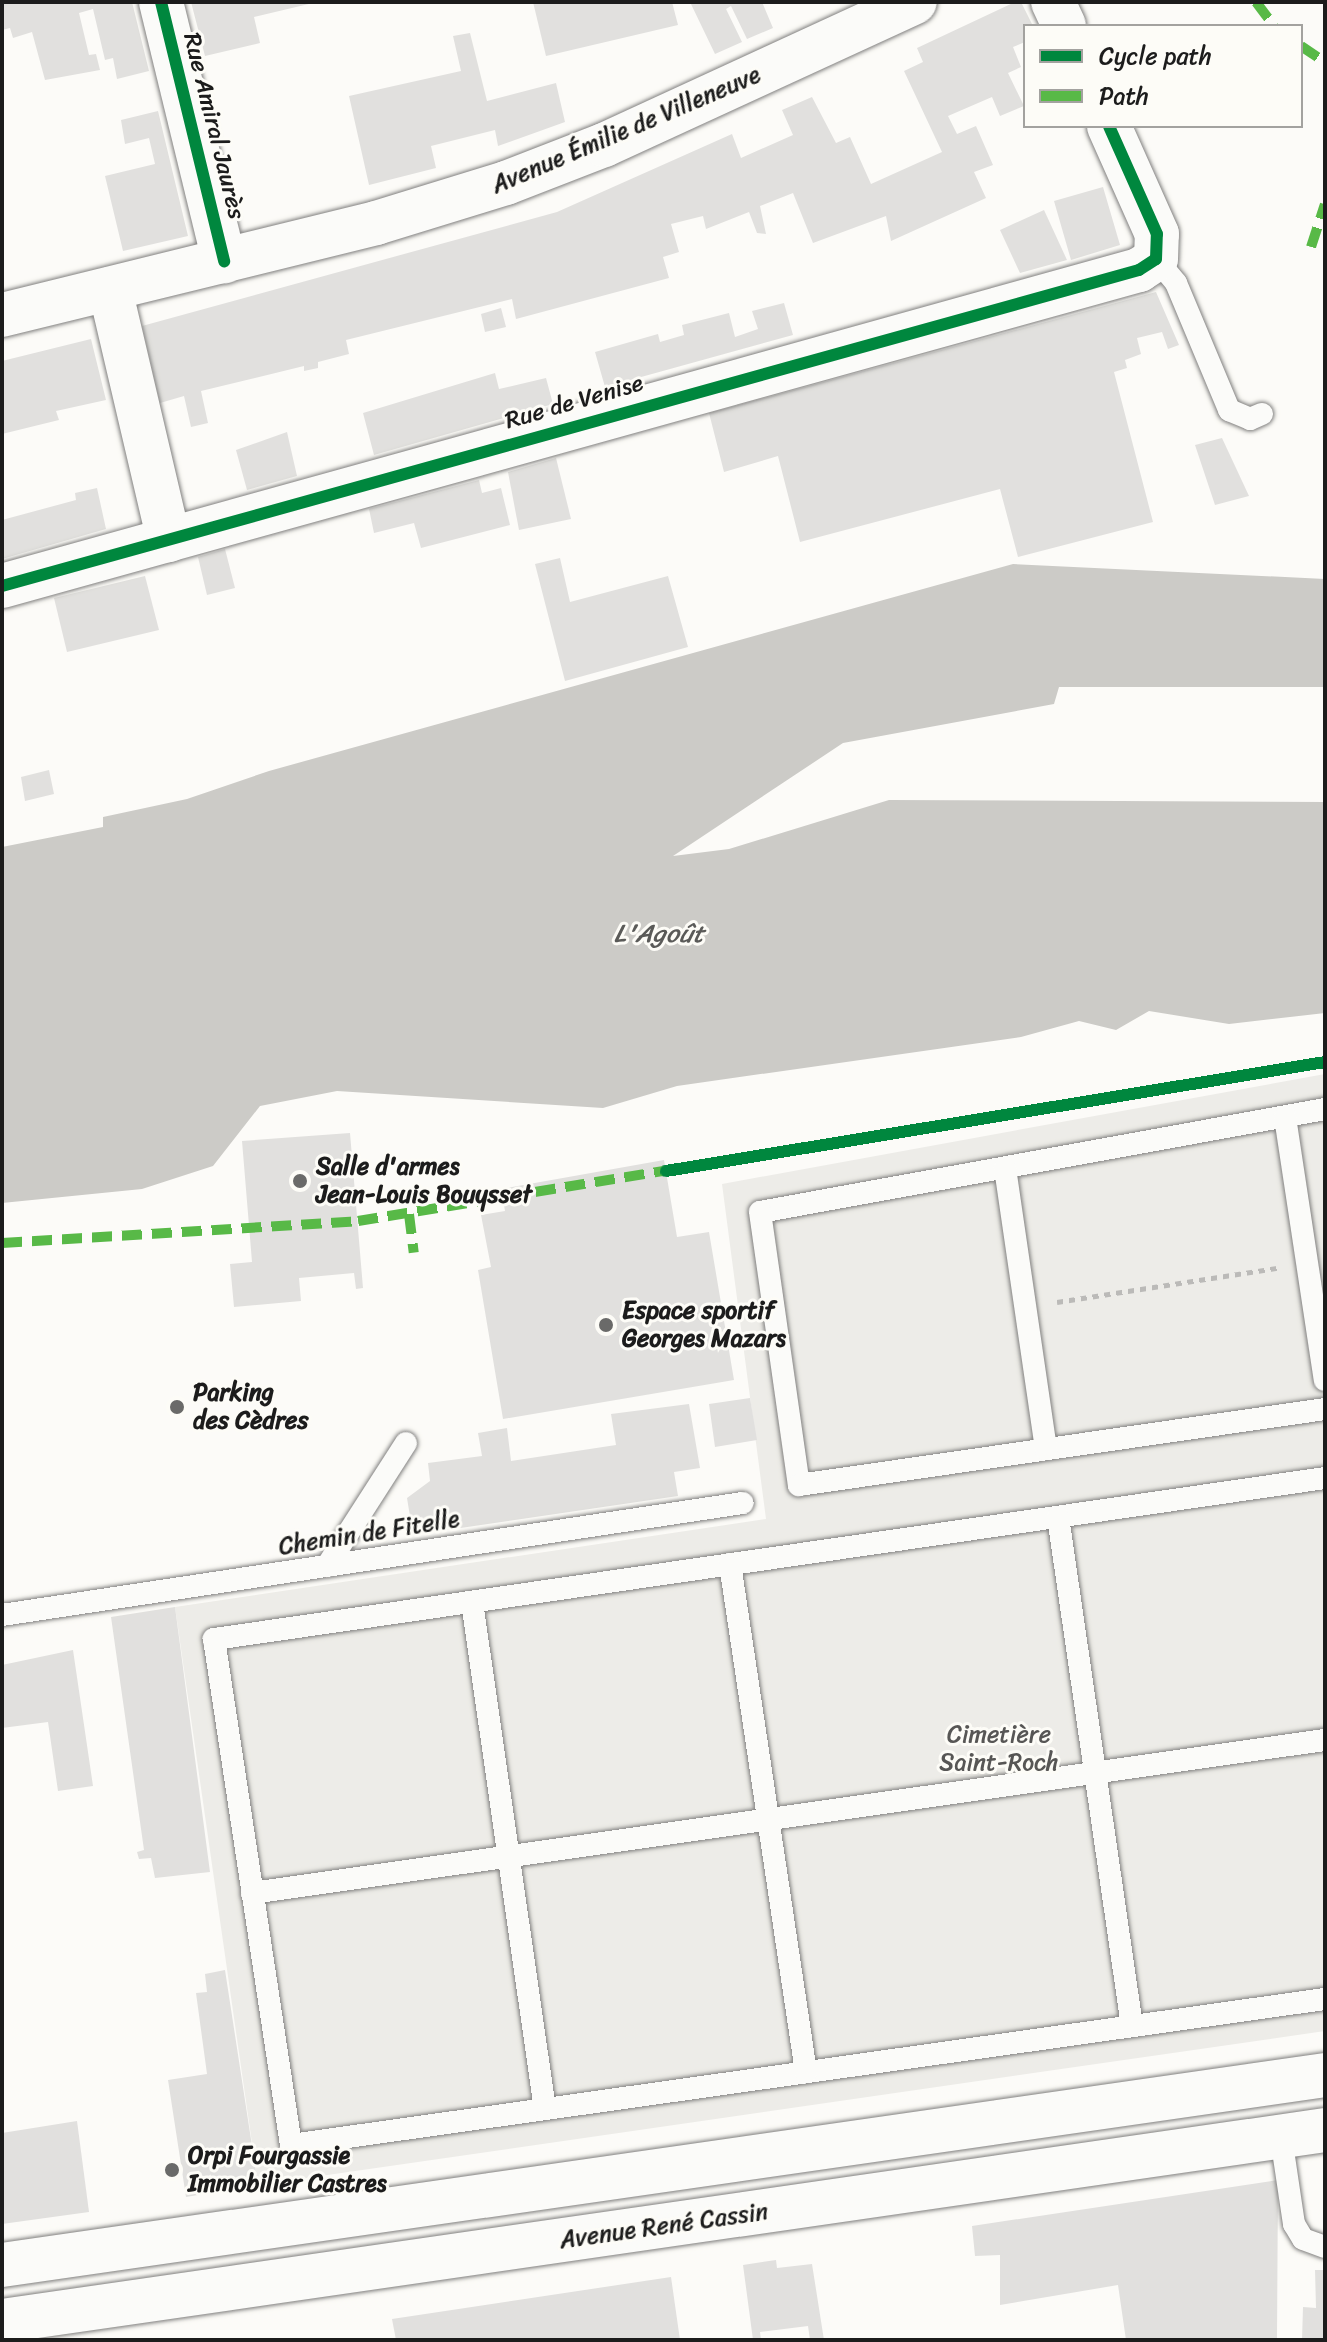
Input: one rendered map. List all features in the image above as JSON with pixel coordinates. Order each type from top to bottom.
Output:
[{"type":"main road","name":"Rue Amiral Jaurès","points":[[161,2],[224,261]]},
{"type":"main road","name":"Avenue Émilie de Villeneuve","points":[[2,315],[421,211],[553,166],[915,2]]},
{"type":"main road","points":[[1053,2],[1063,24]]},
{"type":"main road","points":[[1110,128],[1157,234],[1156,259]]},
{"type":"main road","name":"Rue de Venise","points":[[2,586],[1139,270],[1156,259]]},
{"type":"main road","points":[[110,289],[169,540]]},
{"type":"main road","points":[[2,2265],[1325,2075]]},
{"type":"main road","points":[[1134,2102],[1142,2157]]},
{"type":"main road","name":"Avenue René Cassin","points":[[2,2321],[1325,2130]]},
{"type":"lane","points":[[1156,259],[1176,283],[1229,410],[1250,419],[1262,414]]},
{"type":"lane","points":[[1325,1109],[760,1212],[799,1485],[1325,1409]]},
{"type":"lane","points":[[1285,1117],[1325,1380]]},
{"type":"lane","points":[[1005,1168],[1046,1449]]},
{"type":"lane","points":[[327,1566],[406,1443]]},
{"type":"lane","points":[[1325,1478],[214,1639],[291,2145],[1325,1999]]},
{"type":"lane","name":"Chemin de Fitelle","points":[[2,1615],[743,1503]]},
{"type":"lane","points":[[1058,1517],[1132,2026]]},
{"type":"lane","points":[[730,1564],[806,2072]]},
{"type":"lane","points":[[472,1602],[545,2109]]},
{"type":"lane","points":[[252,1893],[1325,1740]]},
{"type":"lane","points":[[1281,2137],[1294,2224],[1303,2239],[1325,2247]]},
{"type":"path","points":[[1026,1307],[1308,1263]]},
{"type":"green space","name":"Cimetière Saint-Roch","points":[[1325,1074],[1325,2031],[258,2185],[175,1607],[766,1519],[722,1184]]},
{"type":"water","name":"L'Agoût","points":[[1013,564],[1325,579],[1325,687],[1059,687],[1054,704],[843,743],[673,856],[729,849],[889,800],[1325,802],[1325,1013],[1229,1024],[1149,1011],[1116,1030],[1079,1021],[1021,1037],[677,1086],[603,1108],[337,1091],[260,1106],[213,1166],[142,1189],[2,1203],[2,847],[103,827],[103,817],[187,799],[269,771]]},
{"type":"building","points":[[2,2],[132,2],[149,71],[117,79],[113,58],[105,60],[93,9],[79,13],[89,55],[96,54],[100,70],[45,80],[32,32],[13,38],[10,28],[2,30]]},
{"type":"building","points":[[191,2],[313,3],[254,17],[260,43],[205,56]]},
{"type":"building","points":[[533,2],[672,2],[678,25],[546,56]]},
{"type":"building","points":[[690,2],[762,2],[773,28],[747,39],[731,6],[726,9],[742,42],[715,54]]},
{"type":"building","points":[[1015,2],[1021,2],[1032,24],[1023,24],[1023,43],[1013,47],[1021,67],[1008,73],[1023,106],[1000,116],[992,97],[948,116],[957,134],[976,126],[993,165],[974,172],[986,198],[891,241],[886,216],[813,243],[793,193],[760,206],[766,234],[757,233],[749,212],[706,229],[703,216],[671,224],[679,252],[663,257],[669,278],[516,319],[512,299],[346,340],[349,354],[318,362],[318,368],[304,371],[304,366],[201,391],[208,423],[191,427],[184,396],[160,403],[142,326],[557,212],[732,134],[741,158],[793,135],[782,110],[812,97],[836,143],[850,137],[871,184],[942,152],[904,71],[923,62],[917,48]]},
{"type":"building","points":[[470,33],[487,101],[556,83],[565,122],[498,146],[495,130],[431,146],[436,168],[369,185],[349,96],[461,71],[453,36]]},
{"type":"building","points":[[158,111],[188,236],[123,251],[105,176],[155,164],[149,138],[125,144],[121,120]]},
{"type":"building","points":[[1103,187],[1120,245],[1071,260],[1054,201]]},
{"type":"building","points":[[1044,210],[1067,260],[1020,273],[1000,230]]},
{"type":"building","points":[[1156,292],[1179,345],[1168,349],[1162,332],[1137,338],[1141,354],[1125,360],[1127,368],[1114,372],[1153,522],[1018,557],[1000,489],[800,542],[778,456],[724,472],[709,413]]},
{"type":"building","points":[[784,303],[793,335],[605,387],[595,352],[658,334],[660,342],[684,335],[682,325],[729,313],[735,337],[758,329],[752,311]]},
{"type":"building","points":[[501,308],[506,327],[485,332],[481,314]]},
{"type":"building","points":[[91,339],[106,400],[56,411],[59,420],[2,434],[2,361]]},
{"type":"building","points":[[495,373],[499,389],[546,378],[553,404],[374,455],[363,413]]},
{"type":"building","points":[[287,432],[297,476],[247,490],[236,450]]},
{"type":"building","points":[[1222,438],[1249,496],[1215,505],[1195,445]]},
{"type":"building","points":[[556,458],[571,519],[519,530],[508,472]]},
{"type":"building","points":[[479,480],[482,493],[501,488],[510,525],[421,548],[414,523],[374,533],[369,509]]},
{"type":"building","points":[[97,488],[106,529],[2,559],[2,520],[76,500],[75,493]]},
{"type":"building","points":[[225,549],[235,588],[207,595],[198,557]]},
{"type":"building","points":[[560,558],[570,602],[668,576],[688,647],[565,681],[535,564]]},
{"type":"building","points":[[145,576],[159,630],[67,652],[54,598]]},
{"type":"building","points":[[49,770],[54,794],[25,801],[21,777]]},
{"type":"building","name":"Salle d'armes Jean-Louis Bouysset","points":[[350,1133],[363,1288],[356,1289],[354,1273],[299,1278],[301,1301],[234,1307],[230,1264],[252,1262],[242,1141]]},
{"type":"building","name":"Espace sportif Georges Mazars","points":[[664,1160],[677,1237],[709,1232],[734,1380],[503,1419],[478,1270],[491,1267],[481,1215],[505,1211],[501,1189]]},
{"type":"building","points":[[750,1398],[757,1440],[715,1447],[709,1404]]},
{"type":"building","points":[[689,1404],[700,1468],[674,1472],[678,1496],[413,1535],[407,1498],[430,1481],[428,1463],[482,1456],[478,1433],[507,1428],[511,1461],[616,1445],[611,1414]]},
{"type":"building","points":[[175,1607],[210,1872],[155,1878],[151,1858],[139,1859],[137,1852],[144,1850],[111,1617]]},
{"type":"building","points":[[73,1650],[93,1786],[58,1791],[48,1722],[2,1728],[2,1665]]},
{"type":"building","points":[[225,1970],[258,2185],[186,2197],[168,2080],[207,2074],[196,1993],[207,1992],[205,1974]]},
{"type":"building","points":[[77,2121],[89,2212],[2,2224],[2,2133]]},
{"type":"building","points":[[1278,2180],[1277,2339],[1126,2340],[1118,2285],[1000,2305],[1000,2255],[975,2256],[972,2226]]},
{"type":"building","points":[[776,2260],[777,2268],[812,2264],[824,2340],[810,2340],[808,2326],[760,2332],[761,2340],[753,2340],[743,2265]]},
{"type":"building","points":[[1315,2270],[1325,2270],[1325,2340],[1302,2340],[1303,2307],[1316,2308]]},
{"type":"building","points":[[671,2277],[680,2340],[396,2340],[392,2319]]},
{"type":"marked path","points":[[1256,2],[1272,24]]},
{"type":"marked path","points":[[1303,47],[1325,62]]},
{"type":"marked path","points":[[1311,247],[1325,204]]},
{"type":"marked path","points":[[2,1243],[358,1221],[670,1170]]},
{"type":"marked path","points":[[409,1214],[414,1253]]},
{"type":"cycle path","points":[[161,2],[224,261]]},
{"type":"cycle path","points":[[2,586],[1139,270],[1156,259],[1157,234],[1110,128]]},
{"type":"cycle path","points":[[666,1171],[1325,1062]]},
{"type":"place","name":"Salle d'armes Jean-Louis Bouysset","points":[[300,1181]]},
{"type":"place","name":"Espace sportif Georges Mazars","points":[[606,1325]]},
{"type":"place","name":"Parking des Cèdres","points":[[177,1407]]},
{"type":"place","name":"Orpi Fourgassie Immobilier Castres","points":[[172,2170]]}]
